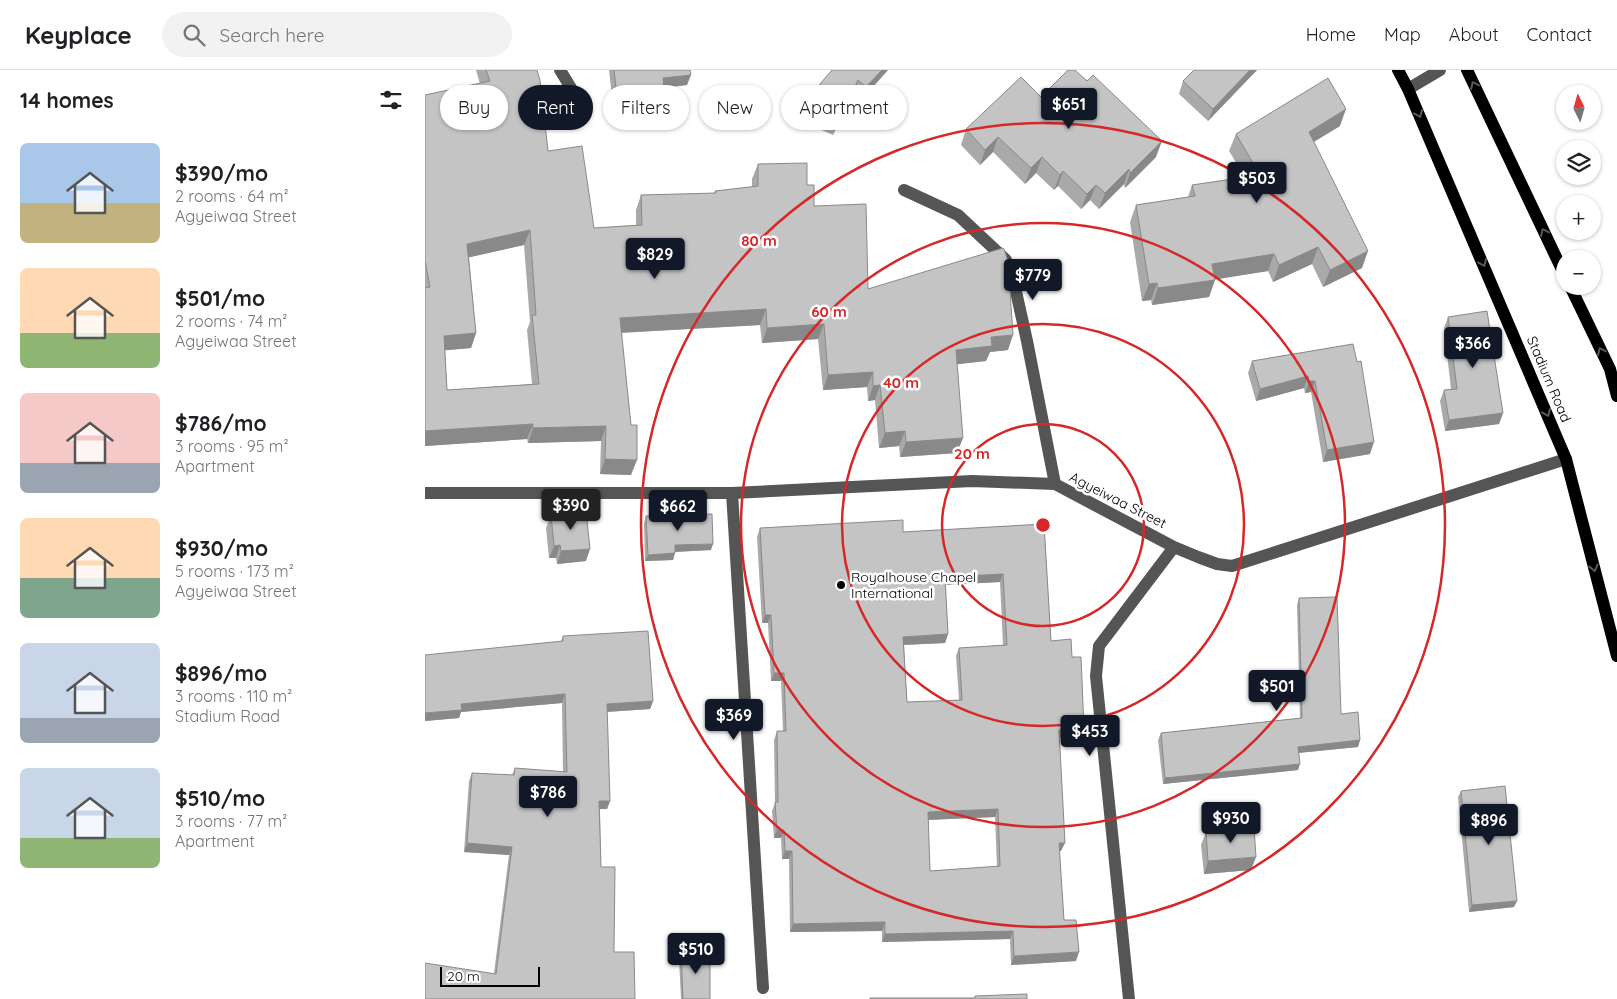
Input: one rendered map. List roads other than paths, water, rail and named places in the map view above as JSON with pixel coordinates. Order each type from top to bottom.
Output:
[{"type":"main road","name":"Stadium Road","points":[[1398,70],[1408,89],[1566,459],[1617,656]]},
{"type":"main road","points":[[1467,70],[1556,257]]},
{"type":"main road","points":[[1574,295],[1610,369],[1617,396]]},
{"type":"street","points":[[560,70],[569,85]]},
{"type":"street","points":[[1408,89],[1440,70]]},
{"type":"street","points":[[903,190],[958,215],[1006,260],[1015,287],[1027,340],[1055,484]]},
{"type":"street","name":"Agyeiwaa Street","points":[[425,493],[732,493],[971,481],[1055,484],[1174,547],[1207,560],[1232,566],[1566,459]]},
{"type":"street","points":[[732,493],[763,988]]},
{"type":"street","points":[[1129,999],[1096,676],[1099,646],[1174,547]]},
{"type":"place","name":"Royalhouse Chapel International","points":[[841,585]]}]
